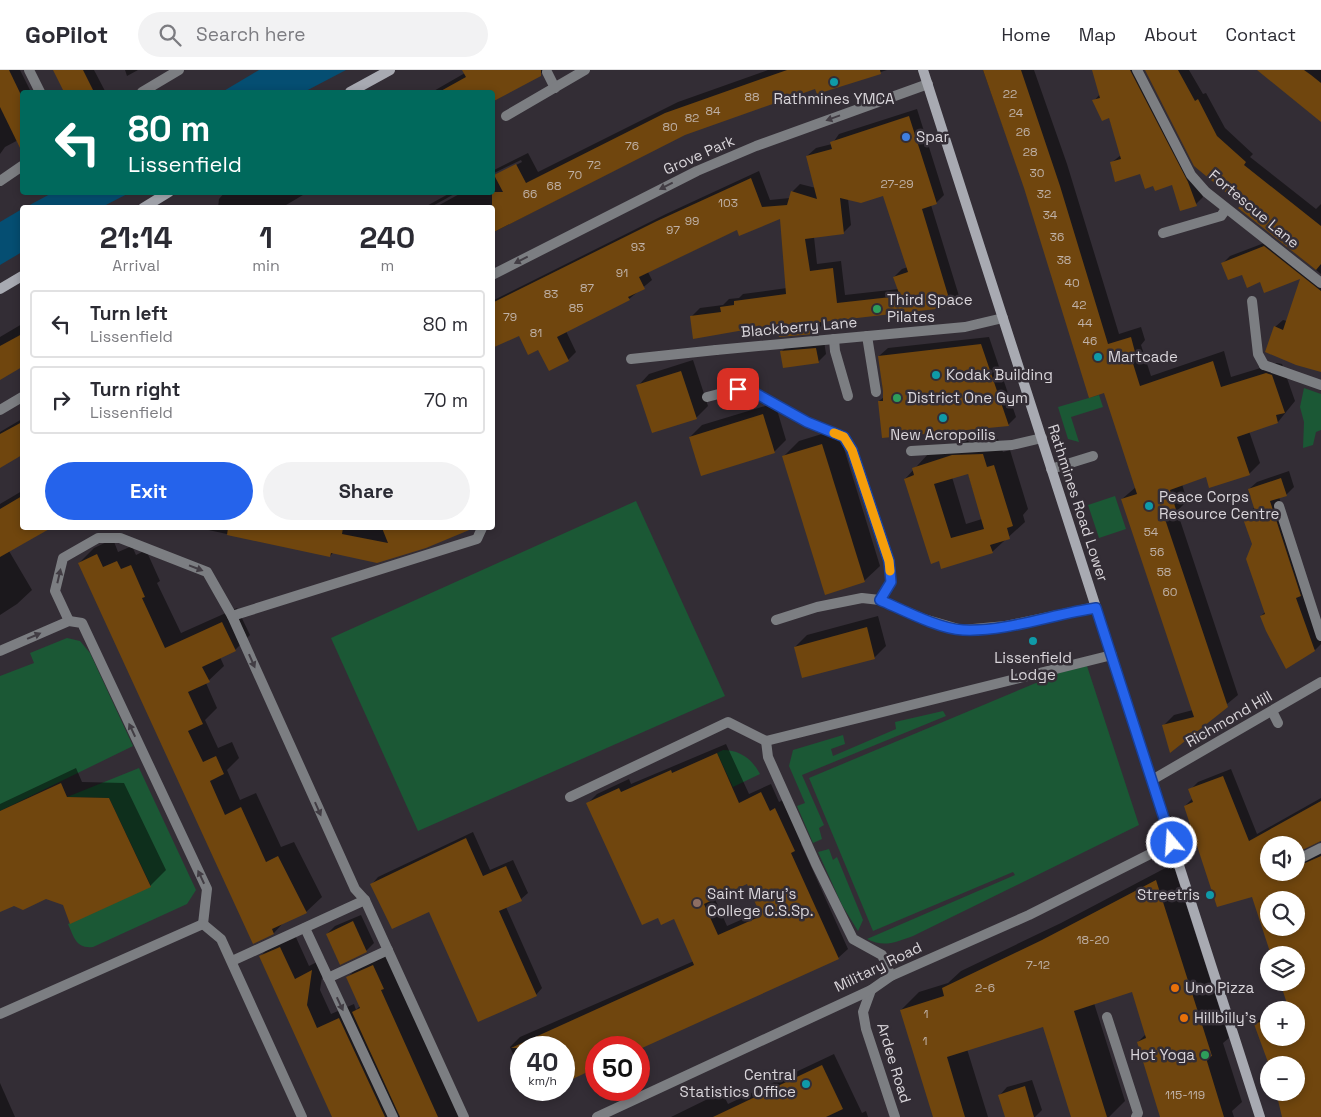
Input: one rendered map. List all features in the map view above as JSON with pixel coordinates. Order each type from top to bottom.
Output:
[{"type":"main road","points":[[354,90],[390,70]]},
{"type":"main road","name":"Rathmines Road Lower","points":[[923,70],[1260,1117]]},
{"type":"main road","points":[[148,205],[164,195]]},
{"type":"main road","points":[[0,289],[20,277]]},
{"type":"street","points":[[29,70],[39,90]]},
{"type":"street","points":[[506,116],[585,70]]},
{"type":"street","name":"Fortescue Lane","points":[[1137,70],[1191,174],[1206,192],[1321,283]]},
{"type":"street","points":[[145,90],[174,71]]},
{"type":"street","points":[[547,72],[555,88]]},
{"type":"street","name":"Grove Park","points":[[495,273],[712,164],[928,84]]},
{"type":"street","points":[[0,181],[20,167]]},
{"type":"street","points":[[1162,233],[1221,216],[1226,209]]},
{"type":"street","points":[[1252,301],[1258,354],[1264,366],[1321,385]]},
{"type":"street","name":"Blackberry Lane","points":[[631,359],[965,326],[1003,318]]},
{"type":"street","points":[[867,336],[876,392]]},
{"type":"street","points":[[834,339],[835,351],[848,396]]},
{"type":"street","points":[[707,397],[738,389],[757,394],[807,422],[844,437],[852,450],[889,561],[891,582],[880,600]]},
{"type":"street","points":[[0,410],[20,398]]},
{"type":"street","points":[[911,452],[1012,445],[1042,438]]},
{"type":"street","points":[[1051,469],[1093,456]]},
{"type":"street","points":[[1280,506],[1321,636]]},
{"type":"street","points":[[232,616],[477,539],[481,530]]},
{"type":"street","points":[[69,622],[55,591],[63,558],[98,538],[120,538],[207,572],[232,616],[355,889],[364,900],[388,950],[464,1117]]},
{"type":"street","points":[[776,620],[817,607],[862,598],[880,600],[924,619],[962,630],[1006,626],[1096,608]]},
{"type":"street","points":[[0,651],[69,622],[82,623],[207,889],[204,924]]},
{"type":"street","points":[[570,797],[728,722],[766,741],[1112,655]]},
{"type":"street","name":"Richmond Hill","points":[[1152,780],[1321,682]]},
{"type":"street","points":[[1272,712],[1278,723]]},
{"type":"street","points":[[766,741],[772,766],[816,864],[853,939],[882,955],[891,976]]},
{"type":"street","name":"Military Road","points":[[597,1117],[871,990],[891,976],[1029,915],[1172,843]]},
{"type":"street","points":[[1305,856],[1321,848]]},
{"type":"street","points":[[232,961],[364,900]]},
{"type":"street","points":[[204,924],[221,939],[302,1117]]},
{"type":"street","points":[[0,1014],[204,924]]},
{"type":"street","points":[[305,928],[393,1117]]},
{"type":"street","points":[[328,978],[388,950]]},
{"type":"street","name":"Ardee Road","points":[[871,990],[863,1012],[866,1029],[895,1117]]},
{"type":"street","points":[[1107,1017],[1138,1113],[1136,1117]]},
{"type":"green space","points":[[1304,388],[1321,394],[1321,430],[1316,432],[1313,445],[1303,448],[1304,422],[1300,407]]},
{"type":"green space","points":[[1099,395],[1103,407],[1071,417],[1079,442],[1068,439],[1058,407]]},
{"type":"green space","points":[[1115,496],[1126,529],[1099,538],[1088,505]]},
{"type":"green space","points":[[636,501],[725,696],[418,831],[331,638]]},
{"type":"green space","points":[[67,638],[80,641],[90,653],[133,746],[0,811],[0,676],[34,663],[30,653]]},
{"type":"green space","points":[[1087,666],[1139,825],[913,936],[885,944],[867,939],[1015,875],[1013,872],[873,931],[809,778],[1043,680],[1043,677]]},
{"type":"green space","points":[[943,711],[946,716],[802,775],[824,825],[819,828],[822,839],[813,843],[797,806],[805,803],[789,766],[793,750],[843,735],[845,744],[831,749],[833,756],[896,729],[895,722]]},
{"type":"green space","points":[[729,750],[745,756],[760,774],[733,787],[717,753]]},
{"type":"green space","points":[[139,768],[196,890],[187,904],[93,947],[83,946],[76,941],[68,924],[151,886],[109,798],[67,797]]},
{"type":"green space","points":[[829,849],[833,860],[837,857],[863,920],[858,931],[842,905],[818,852]]},
{"type":"water","points":[[259,70],[346,70],[308,90],[225,90]]},
{"type":"water","points":[[48,195],[125,195],[106,205],[30,205]]},
{"type":"water","points":[[20,210],[20,253],[0,265],[0,222]]},
{"type":"building","points":[[0,70],[9,70],[20,93],[20,148],[0,107]]},
{"type":"building","points":[[53,70],[83,70],[93,90],[63,90]]},
{"type":"building","points":[[462,70],[541,70],[541,76],[495,100],[495,90],[443,90],[466,77]]},
{"type":"building","points":[[787,70],[880,70],[881,74],[817,94],[815,89],[685,135],[495,231],[495,205],[492,205],[492,195],[495,195],[495,192],[503,192],[495,174],[516,164],[526,183],[665,113]]},
{"type":"building","points":[[983,70],[1021,70],[1060,186],[1108,344],[1131,337],[1135,352],[1130,354],[1140,386],[1213,361],[1221,387],[1266,373],[1272,375],[1285,413],[1276,415],[1278,423],[1237,437],[1250,475],[1209,488],[1206,477],[1170,490],[1177,513],[1164,516],[1228,707],[1170,753],[1162,725],[1194,717],[1121,499],[1137,494],[1104,393],[1089,398],[1024,188]]},
{"type":"building","points":[[1092,70],[1130,70],[1188,182],[1197,206],[1180,211],[1172,185],[1155,191],[1153,186],[1145,189],[1140,174],[1115,182],[1110,162],[1121,159],[1109,118],[1102,121],[1092,100],[1100,98]]},
{"type":"building","points":[[1145,70],[1178,70],[1195,101],[1198,99],[1217,136],[1246,162],[1244,165],[1321,226],[1321,264],[1316,270],[1238,208],[1241,205],[1194,166]]},
{"type":"building","points":[[1257,70],[1304,70],[1321,83],[1321,122]]},
{"type":"building","points":[[909,116],[937,204],[922,209],[951,305],[936,309],[813,323],[814,334],[779,337],[777,327],[768,328],[767,326],[693,339],[690,316],[721,312],[720,307],[734,305],[734,301],[786,294],[780,219],[739,236],[737,230],[639,277],[645,289],[628,297],[630,300],[557,337],[569,361],[549,371],[538,350],[528,355],[519,336],[495,347],[495,302],[657,221],[751,178],[762,207],[787,205],[791,191],[817,199],[806,156],[832,149],[830,142]],"holes":[[[883,196],[908,272],[893,277],[900,296],[837,303],[833,268],[810,271],[805,239],[844,234],[840,198],[861,203]]]},
{"type":"building","points":[[1264,246],[1321,291],[1321,372],[1296,365],[1265,352],[1274,326],[1283,330],[1300,279],[1264,293],[1260,282],[1247,288],[1242,275],[1228,280],[1221,263]]},
{"type":"building","points":[[20,335],[20,368],[0,380],[0,346]]},
{"type":"building","points":[[981,344],[1009,426],[882,438],[878,401],[883,401],[883,391],[878,356]]},
{"type":"building","points":[[816,348],[819,363],[783,368],[780,351]]},
{"type":"building","points":[[681,371],[697,419],[652,433],[636,385]]},
{"type":"building","points":[[763,414],[775,453],[701,476],[689,437]]},
{"type":"building","points":[[20,423],[20,456],[0,468],[0,434]]},
{"type":"building","points":[[822,444],[865,582],[825,595],[782,456]]},
{"type":"building","points":[[983,454],[987,467],[994,465],[1013,526],[1007,528],[1010,539],[990,545],[993,553],[941,569],[939,561],[931,564],[904,479],[914,475],[912,468],[952,455]],"holes":[[[968,474],[984,529],[951,538],[934,484]]]},
{"type":"building","points":[[1281,478],[1287,496],[1270,501],[1301,596],[1296,598],[1315,651],[1286,669],[1260,616],[1265,614],[1246,559],[1252,544],[1242,516],[1255,511],[1248,489]]},
{"type":"building","points":[[20,497],[20,530],[47,530],[0,557],[0,509]]},
{"type":"building","points":[[228,530],[343,530],[342,534],[388,543],[383,530],[469,530],[426,548],[377,563],[331,553],[330,557],[227,535]]},
{"type":"building","points":[[97,554],[103,567],[117,561],[121,569],[131,565],[145,597],[142,598],[165,648],[222,622],[236,651],[202,667],[210,682],[188,692],[203,724],[188,731],[203,762],[216,756],[224,774],[210,781],[225,815],[241,807],[266,862],[278,856],[307,913],[272,929],[274,934],[253,944],[78,563]]},
{"type":"building","points":[[867,627],[875,659],[802,678],[794,647]]},
{"type":"building","points":[[717,753],[739,803],[761,792],[770,811],[775,808],[795,851],[791,853],[839,959],[650,1044],[650,1036],[585,1036],[585,1073],[575,1078],[575,1036],[537,1036],[694,965],[674,919],[661,925],[658,918],[642,925],[586,803],[619,788],[621,792],[671,770],[672,773]],"holes":[[[747,884],[761,916],[718,935],[704,904]]]},
{"type":"building","points":[[1223,776],[1249,841],[1321,801],[1321,841],[1305,849],[1305,836],[1260,836],[1260,881],[1305,881],[1305,863],[1321,856],[1321,1117],[1282,1117],[1278,1101],[1305,1101],[1305,1056],[1266,1056],[1262,1046],[1305,1046],[1305,1001],[1286,1001],[1283,991],[1305,991],[1305,946],[1268,946],[1265,936],[1305,936],[1305,891],[1260,891],[1260,921],[1252,897],[1217,907],[1184,806],[1193,802],[1188,789]]},
{"type":"building","points":[[61,783],[67,797],[109,798],[151,887],[70,924],[63,905],[46,899],[23,910],[14,906],[0,912],[0,811]]},
{"type":"building","points":[[466,838],[483,876],[506,866],[522,901],[499,911],[537,996],[478,1022],[429,912],[392,929],[370,884]]},
{"type":"building","points":[[1156,880],[1212,1056],[1206,1058],[1224,1117],[1160,1117],[1137,1042],[1146,1038],[1132,992],[1074,1011],[1107,1117],[1071,1117],[1043,1027],[947,1057],[965,1117],[933,1117],[900,1010],[944,996],[942,988],[1042,940]]},
{"type":"building","points":[[353,921],[367,952],[340,965],[326,934]]},
{"type":"building","points":[[280,947],[295,979],[312,970],[307,1005],[317,1028],[339,1018],[385,1117],[332,1117],[259,956]]},
{"type":"building","points":[[373,965],[384,989],[381,990],[438,1117],[400,1117],[352,1012],[360,1008],[346,977]]},
{"type":"building","points":[[1260,1022],[1260,1040],[1254,1024]]},
{"type":"building","name":"Central Statistics Office","points":[[822,1065],[843,1109],[826,1117],[713,1117]]},
{"type":"building","points":[[1025,1086],[1034,1117],[1005,1117],[998,1095]]},
{"type":"slow traffic","points":[[834,433],[844,437],[852,450],[889,561],[890,571]]},
{"type":"place","name":"Rathmines YMCA","points":[[834,82]]},
{"type":"place","name":"Spar","points":[[906,137]]},
{"type":"place","name":"Third Space Pilates","points":[[877,309]]},
{"type":"place","name":"Martcade","points":[[1098,357]]},
{"type":"place","name":"Kodak Building","points":[[936,375]]},
{"type":"place","name":"District One Gym","points":[[897,398]]},
{"type":"place","name":"New Acropoilis","points":[[943,418]]},
{"type":"place","name":"Peace Corps Resource Centre","points":[[1149,506]]},
{"type":"place","name":"Lissenfield Lodge","points":[[1033,641]]},
{"type":"place","name":"Streetris","points":[[1210,895]]},
{"type":"place","name":"Saint Mary's College C.S.Sp.","points":[[697,903]]},
{"type":"place","name":"Uno Pizza","points":[[1175,988]]},
{"type":"place","name":"Hillbilly's","points":[[1184,1018]]},
{"type":"place","name":"Hot Yoga","points":[[1205,1055]]},
{"type":"place","name":"Central Statistics Office","points":[[806,1084]]},
{"type":"route","points":[[738,389],[757,394],[782,410],[844,437],[852,450],[889,561],[891,582],[880,600],[924,619],[962,630],[1006,626],[1074,610],[1096,608],[1172,843]]}]
